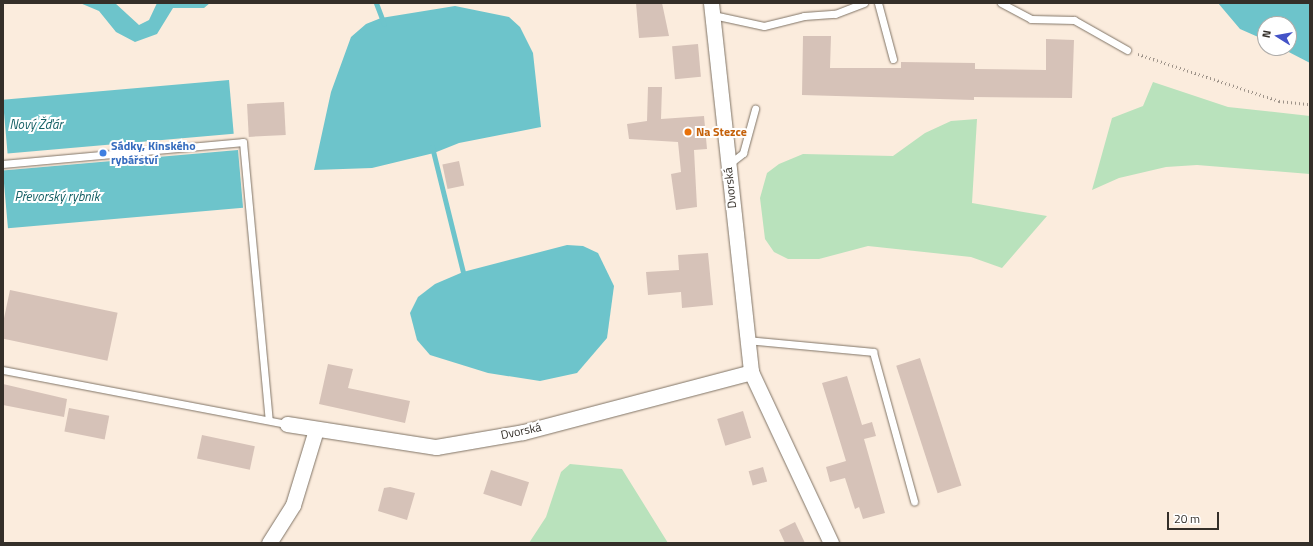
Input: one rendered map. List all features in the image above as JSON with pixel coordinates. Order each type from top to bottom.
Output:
[{"type":"street","name":"Dvorská","points":[[712,9],[746,340],[751,372],[831,543]]},
{"type":"street","name":"Dvorská","points":[[287,424],[316,430],[436,447],[523,432],[751,372]]},
{"type":"street","points":[[269,543],[294,505],[316,430]]},
{"type":"lane","points":[[712,9],[764,26],[804,16],[835,14],[864,3]]},
{"type":"lane","points":[[878,3],[893,59]]},
{"type":"lane","points":[[1001,3],[1031,20],[1074,20],[1127,50]]},
{"type":"lane","points":[[728,165],[743,153],[755,109]]},
{"type":"lane","points":[[3,164],[243,142],[269,420]]},
{"type":"lane","points":[[746,340],[873,352],[914,501]]},
{"type":"lane","points":[[3,370],[287,424]]},
{"type":"path","points":[[1127,50],[1279,101],[1310,104]]},
{"type":"green space","points":[[1153,82],[1228,107],[1310,116],[1310,174],[1197,165],[1166,167],[1119,178],[1092,190],[1112,118],[1143,106]]},
{"type":"green space","points":[[977,119],[972,203],[1047,216],[1002,268],[971,257],[868,246],[819,259],[788,259],[774,252],[765,239],[760,198],[767,173],[779,164],[803,154],[893,156],[925,133],[951,121]]},
{"type":"green space","points":[[570,464],[622,469],[668,543],[529,543],[546,517],[561,472]]},
{"type":"water","points":[[80,3],[115,3],[139,25],[149,20],[157,3],[210,3],[204,8],[173,8],[157,34],[135,42],[116,32],[99,11]]},
{"type":"water","points":[[1218,3],[1310,3],[1310,63],[1296,56],[1297,16],[1257,16],[1257,36],[1240,29]]},
{"type":"water","points":[[455,6],[509,17],[520,27],[533,53],[541,127],[459,143],[434,153],[372,168],[314,170],[331,92],[351,37],[366,24],[381,18]]},
{"type":"water","name":"Nový Žďár","points":[[229,80],[234,134],[8,154],[3,100]]},
{"type":"water","name":"Převorský rybník","points":[[238,150],[243,208],[8,228],[3,171]]},
{"type":"water","points":[[567,245],[583,246],[598,253],[614,286],[607,338],[577,373],[540,381],[488,373],[430,355],[417,340],[410,313],[418,297],[435,284],[463,272]]},
{"type":"building","points":[[636,3],[662,3],[669,36],[639,38]]},
{"type":"building","points":[[803,36],[831,36],[830,68],[901,68],[901,62],[975,63],[975,69],[1046,70],[1046,39],[1074,40],[1072,98],[974,97],[974,100],[802,95]]},
{"type":"building","points":[[698,44],[701,77],[675,79],[672,46]]},
{"type":"building","points":[[648,87],[662,87],[661,119],[704,116],[707,149],[694,150],[697,207],[676,210],[671,174],[681,172],[678,142],[629,139],[627,124],[647,121]]},
{"type":"building","points":[[284,102],[286,135],[249,137],[247,104]]},
{"type":"building","points":[[459,161],[464,185],[448,189],[442,165]]},
{"type":"building","points":[[708,253],[713,305],[682,308],[681,292],[648,295],[646,272],[679,270],[678,255]]},
{"type":"building","points":[[10,290],[118,313],[107,361],[3,339],[3,323]]},
{"type":"building","points":[[920,358],[961,485],[938,493],[896,366]]},
{"type":"building","points":[[328,364],[353,369],[348,388],[410,401],[405,423],[319,404]]},
{"type":"building","points":[[847,376],[862,425],[872,422],[876,436],[864,439],[885,513],[863,519],[859,507],[855,509],[845,478],[830,482],[826,467],[846,461],[822,383]]},
{"type":"building","points":[[3,384],[67,399],[64,417],[3,405]]},
{"type":"building","points":[[69,408],[109,416],[105,439],[64,432]]},
{"type":"building","points":[[743,411],[751,438],[725,446],[717,419]]},
{"type":"building","points":[[202,435],[255,446],[250,470],[197,458]]},
{"type":"building","points":[[763,467],[767,481],[753,486],[749,471]]},
{"type":"building","points":[[491,470],[529,482],[521,506],[483,494]]},
{"type":"building","points":[[390,487],[415,493],[407,520],[378,511],[384,488]]},
{"type":"building","points":[[795,522],[805,543],[785,543],[779,530]]},
{"type":"waterway","points":[[376,3],[384,24]]},
{"type":"waterway","points":[[432,147],[463,272]]},
{"type":"place","name":"Na Stezce","points":[[688,132]]},
{"type":"place","name":"Sádky, Kinského rybářství","points":[[103,153]]}]
